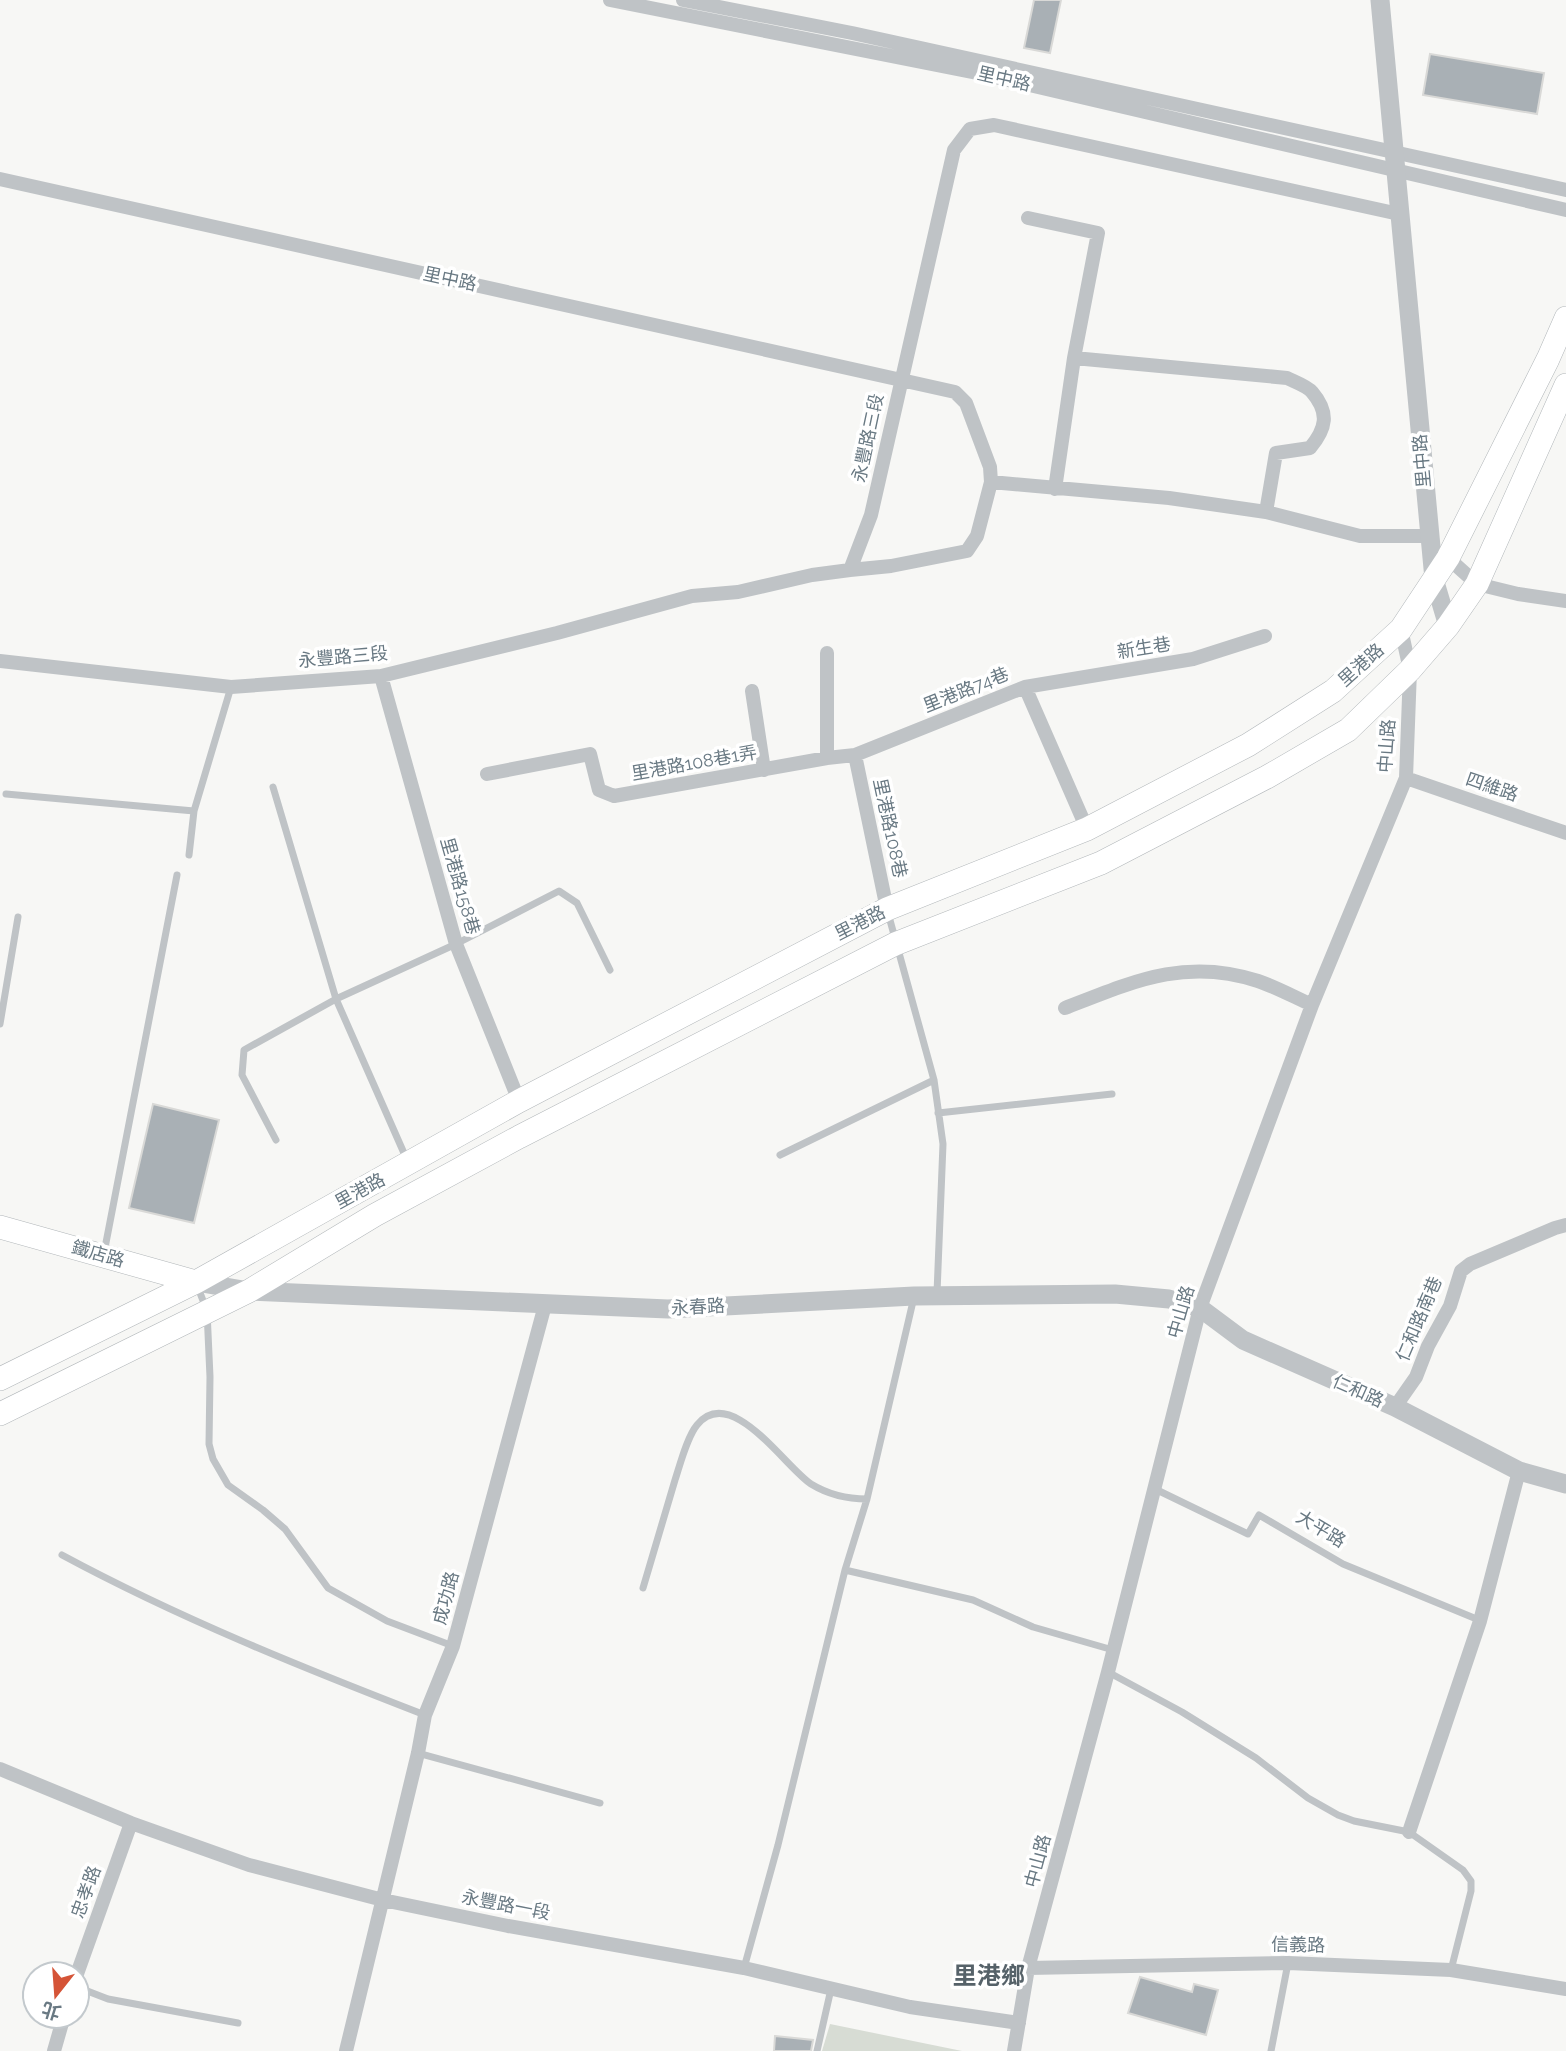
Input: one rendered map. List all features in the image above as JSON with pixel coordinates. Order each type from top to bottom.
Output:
[{"type":"main road","name":"里港路","points":[[0,1379],[196,1282],[519,1101],[887,909],[1087,829],[1248,745],[1333,691],[1401,629],[1448,558],[1566,318]]},
{"type":"main road","name":"里港路","points":[[0,1413],[249,1291],[375,1215],[519,1137],[895,944],[1101,863],[1267,777],[1348,730],[1410,670],[1448,626],[1477,584],[1566,385]]},
{"type":"main road","name":"鐵店路","points":[[0,1227],[196,1282]]},
{"type":"street","name":"里中路","points":[[610,0],[1396,160],[1566,190]]},
{"type":"street","name":"里中路","points":[[683,0],[852,33],[1396,160],[1566,210]]},
{"type":"street","name":"里中路","points":[[1380,0],[1434,579],[1448,626]]},
{"type":"street","name":"永豐路三段","points":[[0,661],[231,687],[381,676],[557,633],[692,596],[738,592],[812,575],[850,570],[871,515],[954,150],[970,129],[994,125],[1399,214]]},
{"type":"street","name":"里中路","points":[[0,179],[955,392],[966,403],[990,467],[991,482]]},
{"type":"street","points":[[1028,218],[1098,233],[1074,358],[1055,489]]},
{"type":"street","points":[[1074,358],[1287,378],[1311,390],[1324,414],[1323,432],[1310,448],[1276,453],[1266,512]]},
{"type":"street","points":[[850,570],[891,566],[967,551],[976,536],[991,482],[1169,498],[1266,512],[1360,536],[1430,536]]},
{"type":"street","points":[[1448,558],[1477,584],[1518,594],[1566,601]]},
{"type":"street","name":"中山路","points":[[1014,2051],[1028,1968],[1108,1672],[1200,1308],[1312,1005],[1406,778],[1410,670],[1401,629]]},
{"type":"street","name":"新生巷","points":[[1025,687],[1193,659],[1265,636]]},
{"type":"street","points":[[827,653],[827,758]]},
{"type":"street","name":"里港路158巷","points":[[381,676],[456,944],[519,1101]]},
{"type":"street","name":"里港路74巷","points":[[855,755],[1025,687],[1087,829]]},
{"type":"street","points":[[752,691],[764,770]]},
{"type":"street","name":"里港路108巷1弄","points":[[487,774],[590,754],[599,790],[614,796],[855,755]]},
{"type":"street","name":"里港路108巷","points":[[855,755],[887,909]]},
{"type":"street","name":"四維路","points":[[1406,778],[1566,834]]},
{"type":"street","points":[[1065,1008],[1141,979],[1178,972],[1219,971],[1259,981],[1312,1005]]},
{"type":"street","name":"仁和路南巷","points":[[1395,1408],[1416,1377],[1428,1346],[1450,1306],[1461,1270],[1555,1227],[1566,1225]]},
{"type":"street","name":"永春路","points":[[196,1282],[249,1291],[668,1309],[914,1296],[1115,1294],[1169,1299],[1200,1308]]},
{"type":"street","name":"成功路","points":[[346,2051],[425,1715],[453,1646],[545,1305]]},
{"type":"street","name":"仁和路","points":[[1200,1308],[1243,1340],[1395,1408],[1519,1471],[1566,1484]]},
{"type":"street","points":[[1409,1832],[1480,1620],[1519,1471]]},
{"type":"street","name":"永豐路一段","points":[[0,1769],[131,1823],[249,1865],[383,1900],[508,1926],[744,1968],[911,2007],[1019,2023]]},
{"type":"street","name":"忠孝路","points":[[82,1960],[131,1823]]},
{"type":"street","name":"信義路","points":[[1028,1968],[1288,1964],[1451,1970],[1566,1989]]},
{"type":"street","points":[[54,2051],[60,2030]]},
{"type":"lane","points":[[189,855],[194,811],[231,687]]},
{"type":"lane","points":[[273,787],[336,999],[409,1164]]},
{"type":"lane","points":[[6,793],[194,811]]},
{"type":"lane","points":[[104,1255],[177,875]]},
{"type":"lane","points":[[276,1140],[242,1075],[244,1050],[336,999],[456,944],[559,891],[577,902],[610,970]]},
{"type":"lane","points":[[887,909],[934,1080],[943,1144],[937,1297]]},
{"type":"lane","points":[[0,1024],[18,917]]},
{"type":"lane","points":[[780,1155],[934,1080]]},
{"type":"lane","points":[[939,1113],[1112,1094]]},
{"type":"lane","points":[[196,1282],[206,1311],[210,1377],[209,1444],[213,1459],[228,1485],[285,1529],[328,1588],[387,1621],[453,1646]]},
{"type":"lane","points":[[744,1968],[778,1845],[845,1570],[867,1499],[914,1296]]},
{"type":"lane","points":[[642,1588],[681,1461],[696,1425],[708,1415],[720,1413],[744,1421],[796,1472],[820,1488],[848,1499],[867,1499]]},
{"type":"lane","name":"大平路","points":[[1155,1489],[1248,1534],[1259,1515],[1343,1564],[1480,1620]]},
{"type":"lane","points":[[62,1555],[124,1589],[287,1662],[425,1715]]},
{"type":"lane","points":[[845,1570],[973,1600],[1033,1627],[1113,1650]]},
{"type":"lane","points":[[1108,1672],[1182,1712],[1256,1758],[1308,1798],[1338,1815],[1354,1821],[1409,1832],[1463,1870],[1471,1881],[1471,1891],[1451,1970]]},
{"type":"lane","points":[[418,1753],[600,1803]]},
{"type":"lane","points":[[1271,2051],[1288,1964]]},
{"type":"lane","points":[[817,2051],[831,1988]]},
{"type":"lane","points":[[91,1992],[108,1999],[238,2022]]},
{"type":"shaded area","points":[[830,2024],[962,2051],[822,2051]]},
{"type":"building","points":[[1034,0],[1061,0],[1050,53],[1024,48]]},
{"type":"building","points":[[1430,54],[1544,73],[1537,114],[1423,95]]},
{"type":"building","points":[[153,1104],[219,1120],[194,1223],[129,1208]]},
{"type":"building","points":[[1140,1977],[1192,1992],[1194,1984],[1218,1990],[1206,2035],[1128,2013]]},
{"type":"building","points":[[775,2036],[813,2040],[811,2051],[774,2051]]},
{"type":"district","name":"里港鄉","points":[[989,1976]]}]
